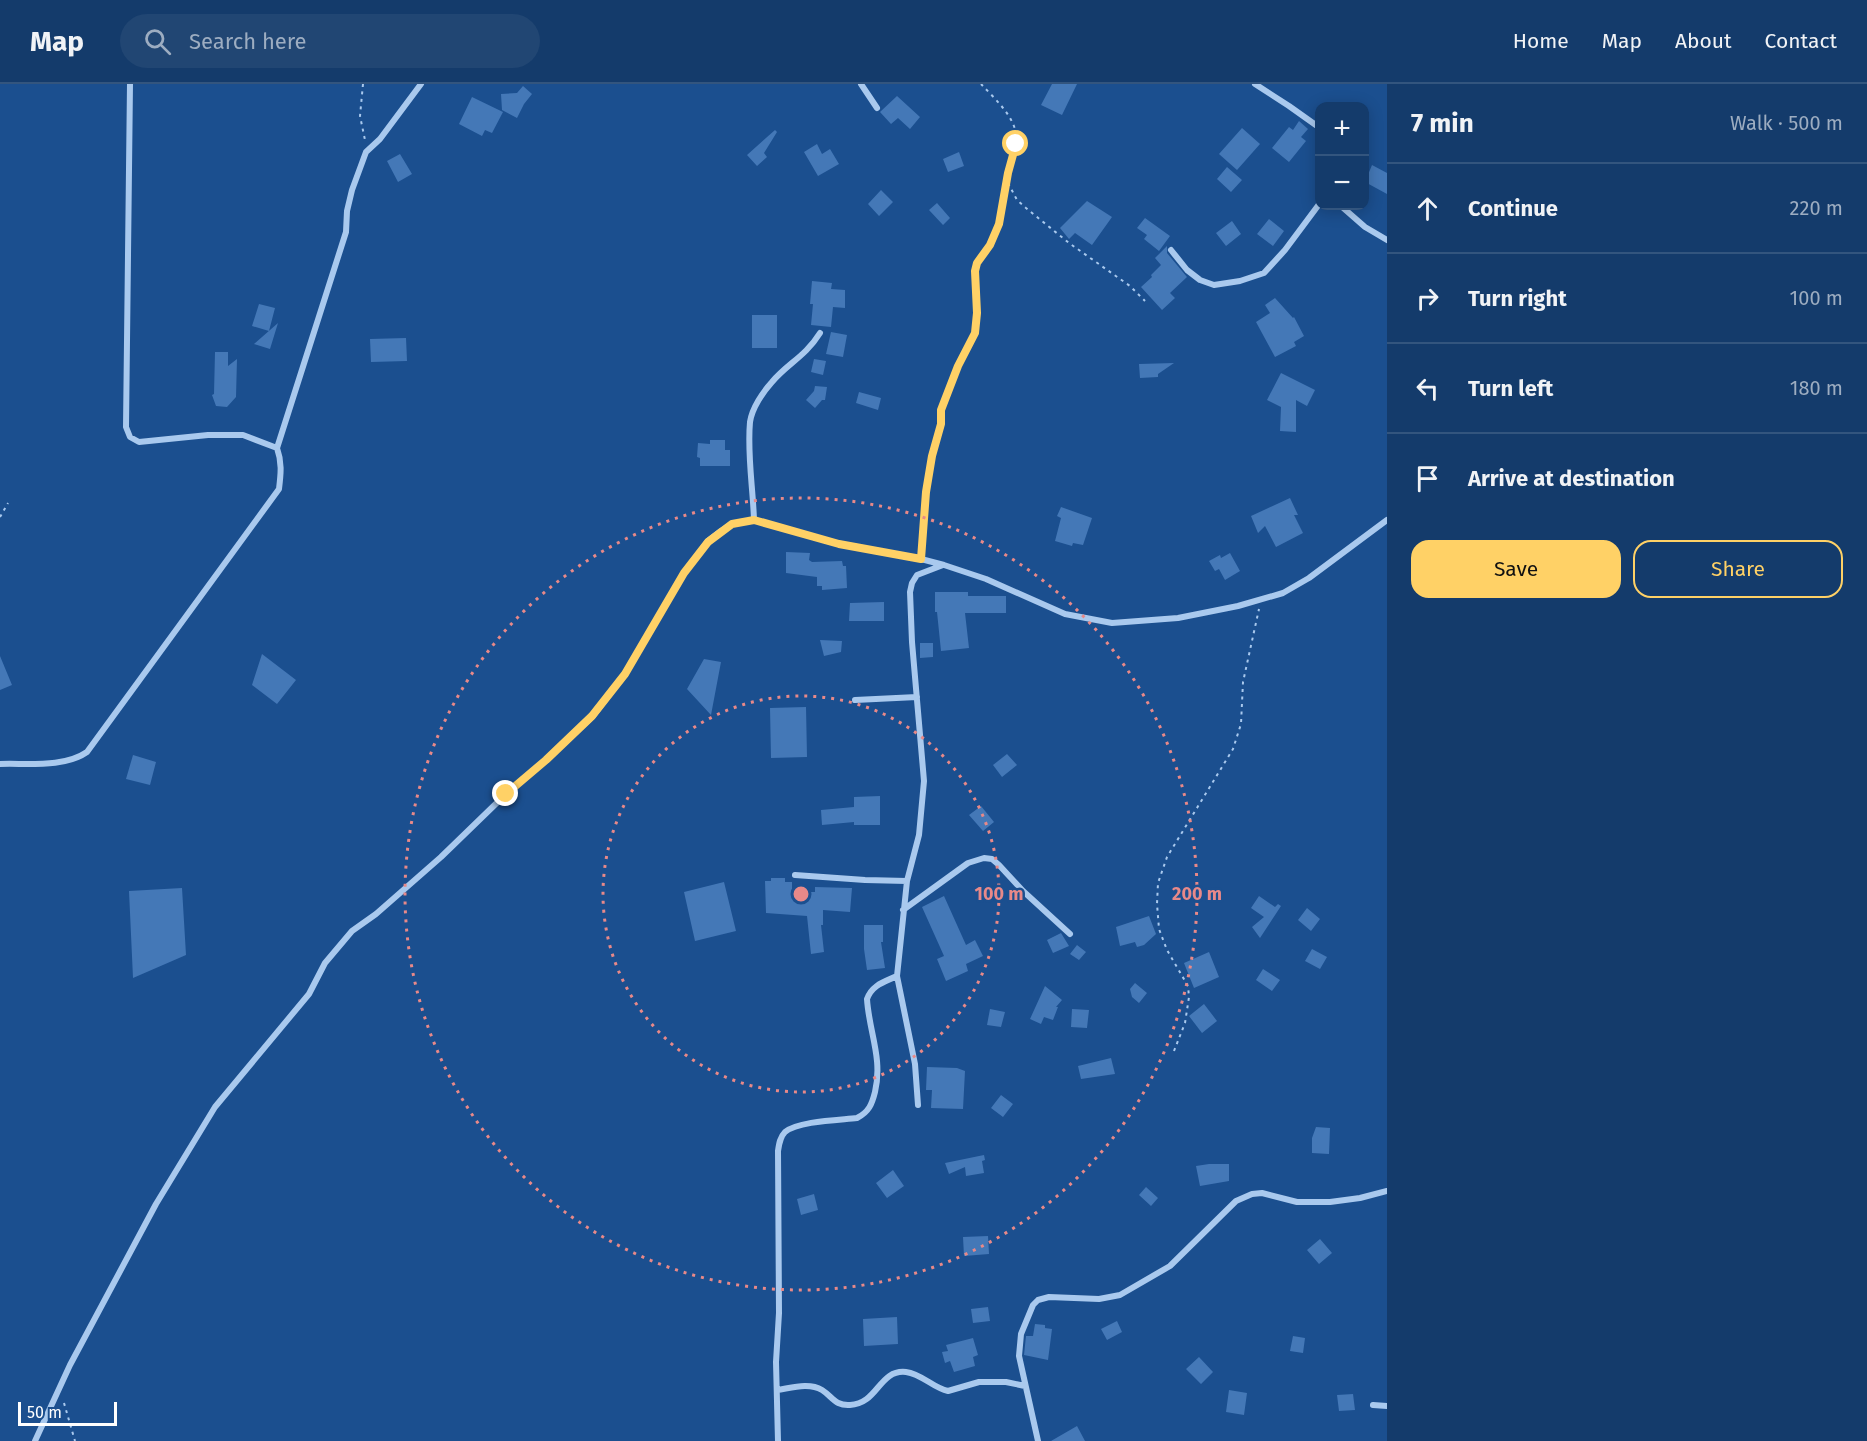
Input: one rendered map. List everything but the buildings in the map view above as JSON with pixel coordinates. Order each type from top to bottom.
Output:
[{"type":"street","points":[[130,84],[126,428],[130,437],[139,442],[208,435],[243,435],[277,448]]},
{"type":"street","points":[[0,764],[77,759],[87,752],[279,489],[282,470],[277,448],[346,232],[347,211],[352,190],[366,152],[380,139],[421,84]]},
{"type":"street","points":[[861,84],[877,108]]},
{"type":"street","points":[[1255,84],[1315,124]]},
{"type":"street","points":[[1171,250],[1187,270],[1200,280],[1214,285],[1240,281],[1264,273],[1285,250],[1315,210]]},
{"type":"street","points":[[1346,210],[1365,227],[1387,240]]},
{"type":"street","points":[[754,520],[750,420],[763,393],[774,379],[812,346],[820,333]]},
{"type":"street","points":[[35,1441],[59,1389],[156,1204],[215,1107],[309,994],[325,963],[352,931],[376,914],[441,857],[592,716],[625,674],[684,573],[708,542],[732,524],[754,520],[839,544],[921,559],[986,579],[1065,614],[1112,623],[1179,618],[1262,600],[1282,593],[1309,578],[1387,520]]},
{"type":"street","points":[[918,1105],[915,1064],[897,976],[907,881],[918,835],[924,781],[912,642],[912,583],[917,575],[944,565]]},
{"type":"street","points":[[855,700],[917,696]]},
{"type":"street","points":[[903,910],[968,863],[984,858],[992,859],[1070,934]]},
{"type":"street","points":[[795,875],[907,881]]},
{"type":"street","points":[[778,1441],[778,1150],[780,1140],[785,1132],[798,1126],[857,1118],[866,1114],[872,1103],[879,1065],[867,999],[870,991],[879,984],[897,976]]},
{"type":"street","points":[[1038,1441],[1019,1356],[1021,1334],[1033,1305],[1038,1300],[1050,1297],[1099,1299],[1120,1295],[1170,1266],[1236,1201],[1252,1194],[1262,1193],[1297,1202],[1330,1202],[1387,1191]]},
{"type":"street","points":[[777,1390],[809,1386],[822,1390],[836,1403],[852,1405],[872,1396],[889,1375],[897,1371],[918,1375],[948,1391],[979,1382],[1006,1382],[1025,1386]]},
{"type":"street","points":[[1373,1405],[1387,1406]]},
{"type":"path","points":[[363,84],[360,116],[365,134],[366,152]]},
{"type":"path","points":[[921,559],[926,492],[932,456],[941,424],[941,410],[958,366],[975,333],[977,313],[975,271],[977,263],[997,231],[1003,212],[1007,180],[1016,144],[1017,131],[1001,105],[981,84]]},
{"type":"path","points":[[1007,180],[1017,200],[1026,208],[1069,243],[1130,286],[1145,301]]},
{"type":"path","points":[[0,517],[8,503]]},
{"type":"path","points":[[1174,1051],[1185,1023],[1189,997],[1188,986],[1167,950],[1159,929],[1158,883],[1167,857],[1233,749],[1241,724],[1243,682],[1262,600]]},
{"type":"path","points":[[59,1389],[75,1441]]},
{"type":"route","points":[[506,794],[592,716],[625,674],[684,573],[708,542],[732,524],[754,520],[839,544],[921,559],[926,492],[932,456],[941,424],[941,410],[958,366],[975,333],[977,293],[975,271],[977,263],[994,238],[1003,212],[1008,173],[1016,144]]}]
